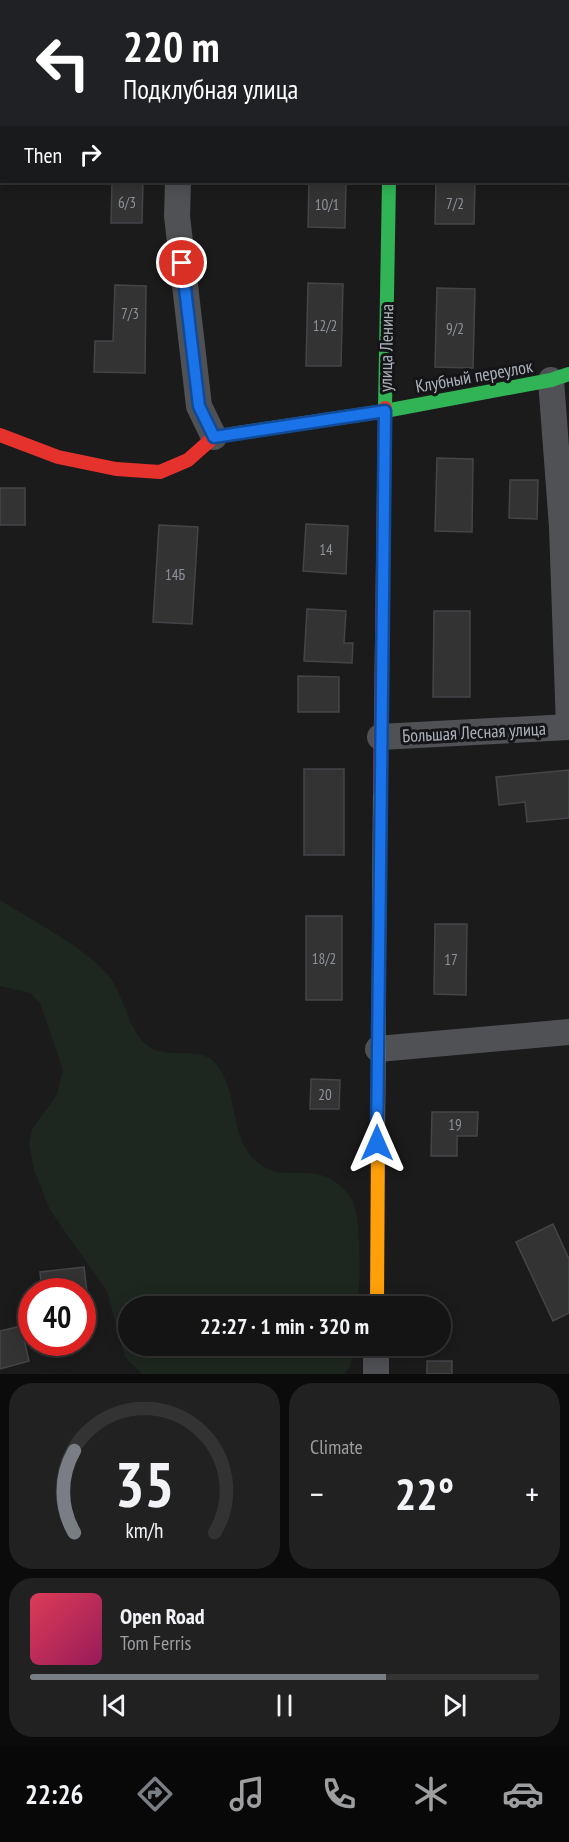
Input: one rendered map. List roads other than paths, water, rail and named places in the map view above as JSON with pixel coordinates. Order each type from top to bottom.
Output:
[{"type":"street","points":[[0,435],[58,458],[116,469],[160,472],[188,460],[214,437],[199,406],[177,216],[178,183]]},
{"type":"street","name":"улица Ленина","points":[[376,1296],[380,737],[389,183]]},
{"type":"street","points":[[560,377],[562,527],[569,727]]},
{"type":"street","name":"Клубный переулок","points":[[214,437],[385,411],[560,377]]},
{"type":"street","name":"Большая Лесная улица","points":[[380,737],[569,727]]},
{"type":"street","points":[[378,1049],[569,1032]]},
{"type":"street","points":[[376,1356],[376,1374]]}]
